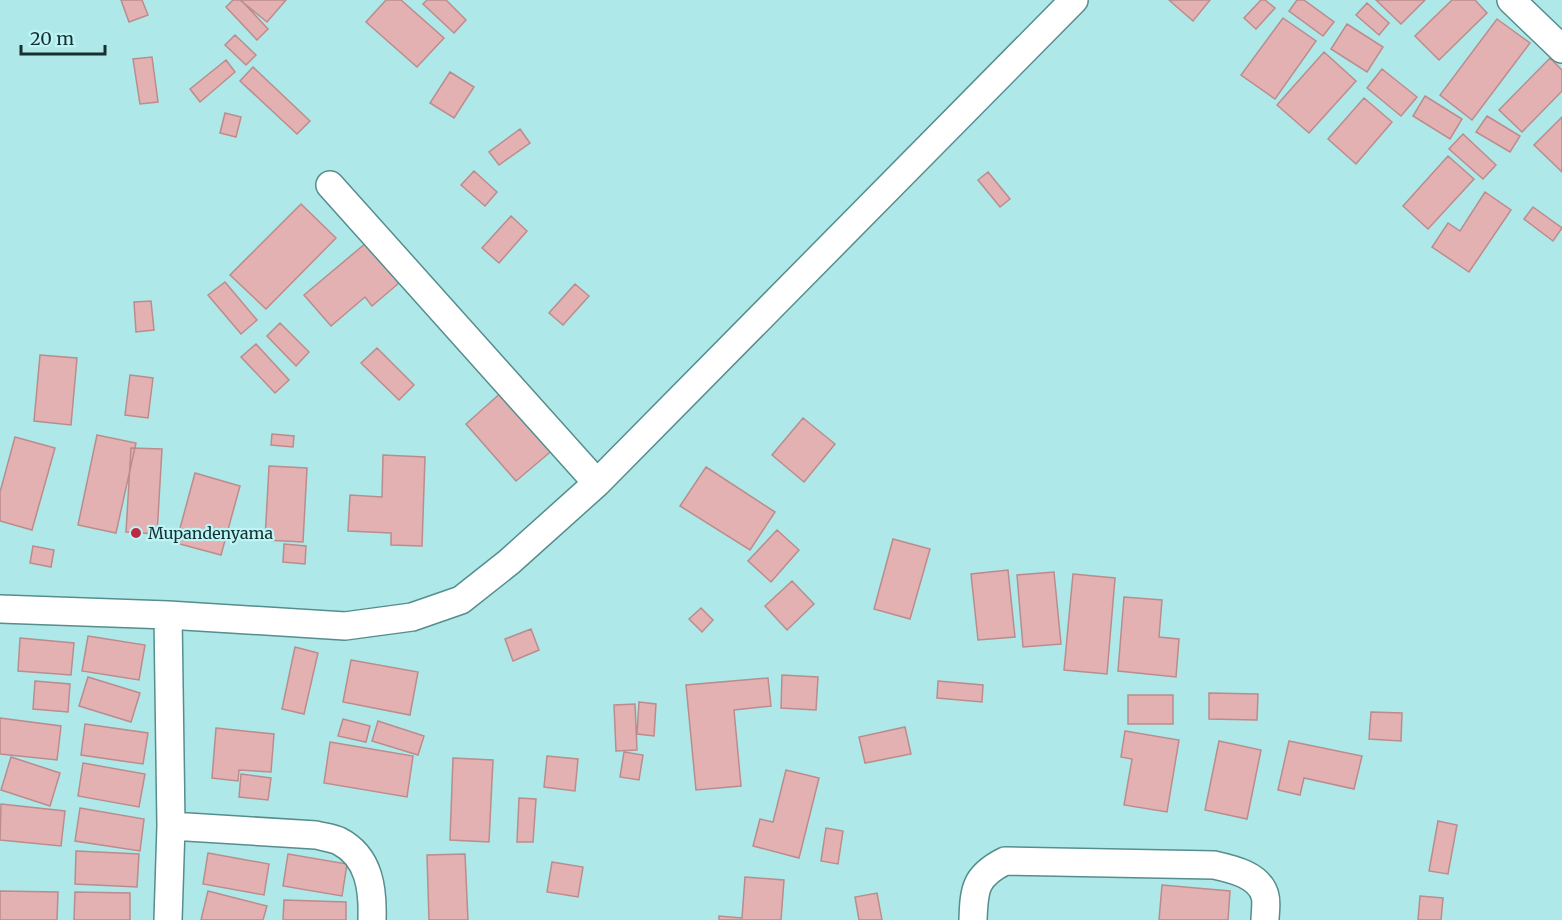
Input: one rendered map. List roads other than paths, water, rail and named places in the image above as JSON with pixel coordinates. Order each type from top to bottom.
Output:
[{"type":"street","points":[[0,609],[168,615],[345,626],[412,617],[461,600],[509,562],[597,483],[1074,0]]},
{"type":"street","points":[[1511,0],[1562,49]]},
{"type":"street","points":[[330,186],[597,483]]},
{"type":"street","points":[[168,615],[171,826],[168,920]]},
{"type":"street","points":[[171,826],[316,835],[339,841],[352,851],[365,866],[372,893],[372,920]]},
{"type":"street","points":[[974,920],[974,897],[979,883],[988,869],[1005,861],[1214,865],[1241,871],[1255,881],[1266,895],[1265,920]]},
{"type":"place","name":"Mupandenyama","points":[[136,533]]}]
